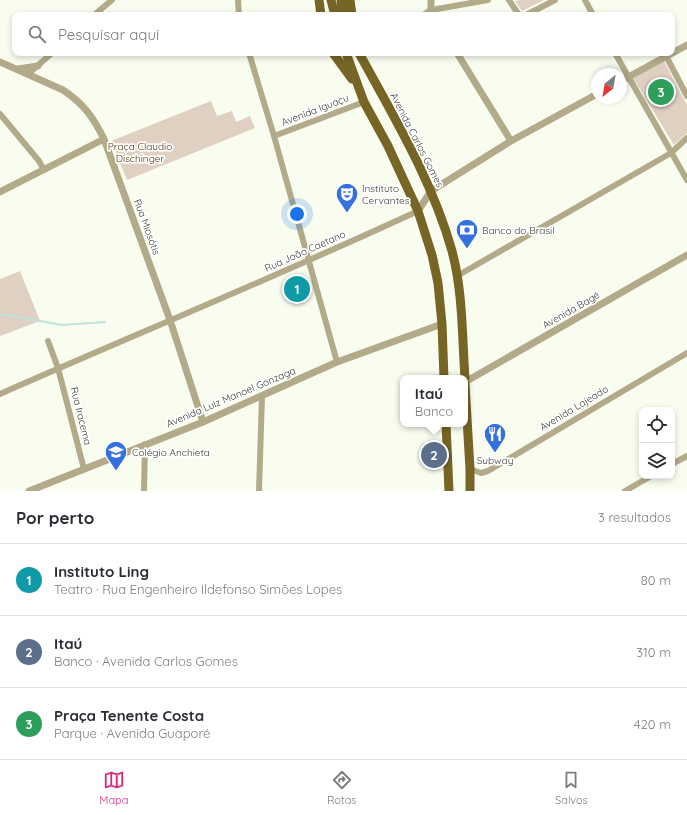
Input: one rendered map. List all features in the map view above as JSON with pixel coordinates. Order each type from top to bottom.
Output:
[{"type":"main road","points":[[319,0],[321,12]]},
{"type":"main road","points":[[331,0],[333,12]]},
{"type":"main road","points":[[340,0],[342,12]]},
{"type":"main road","points":[[350,0],[352,12]]},
{"type":"main road","points":[[335,56],[358,87]]},
{"type":"main road","points":[[347,56],[364,102],[388,146],[418,212],[432,255],[438,283],[442,324],[444,375]]},
{"type":"main road","name":"Avenida Carlos Gomes","points":[[363,56],[407,138],[432,191],[452,251],[457,276],[461,314],[465,375]]},
{"type":"main road","points":[[446,427],[449,491]]},
{"type":"main road","points":[[468,427],[470,491]]},
{"type":"street","points":[[98,12],[112,0]]},
{"type":"street","points":[[238,0],[239,12]]},
{"type":"street","points":[[431,0],[433,12],[488,0]]},
{"type":"street","points":[[510,0],[518,12]]},
{"type":"street","points":[[532,12],[555,0]]},
{"type":"street","points":[[585,0],[591,12]]},
{"type":"street","points":[[675,51],[687,45]]},
{"type":"street","points":[[28,74],[49,56]]},
{"type":"street","points":[[250,56],[274,136],[337,362]]},
{"type":"street","points":[[459,56],[511,141]]},
{"type":"street","points":[[617,56],[687,180]]},
{"type":"street","points":[[628,77],[666,56],[687,96]]},
{"type":"street","name":"Rua Miosótis","points":[[0,62],[63,90],[80,102],[94,121],[104,140],[170,320],[203,422]]},
{"type":"street","points":[[17,69],[38,66]]},
{"type":"street","points":[[418,212],[432,191],[511,141],[591,97]]},
{"type":"street","name":"Avenida Iguaçu","points":[[274,136],[364,102]]},
{"type":"street","points":[[0,114],[39,161],[44,170]]},
{"type":"street","points":[[457,276],[672,153],[687,138]]},
{"type":"street","points":[[0,192],[104,140]]},
{"type":"street","name":"Rua João Caetano","points":[[0,394],[309,261],[418,212]]},
{"type":"street","name":"Avenida Bagé","points":[[468,381],[687,255]]},
{"type":"street","name":"Avenida Luiz Manoel Gonzaga","points":[[29,491],[203,422],[337,362],[442,324]]},
{"type":"street","name":"Rua Iracema","points":[[48,341],[58,368],[84,469]]},
{"type":"street","name":"Avenida Lajeado","points":[[470,469],[481,473],[488,471],[687,353]]},
{"type":"street","points":[[259,491],[262,396]]},
{"type":"street","points":[[144,491],[145,444]]},
{"type":"street","points":[[675,462],[687,456]]},
{"type":"street","points":[[624,491],[646,479]]},
{"type":"green space","points":[[544,0],[522,11],[515,1]]},
{"type":"green space","points":[[664,61],[687,105],[687,133],[674,145],[633,78]]},
{"type":"green space","name":"Praça Claudio Dischinger","points":[[211,101],[217,116],[232,111],[236,122],[250,116],[255,128],[127,180],[111,141]]},
{"type":"green space","points":[[20,271],[40,321],[0,336],[0,279]]},
{"type":"waterway","points":[[0,314],[62,325],[105,322]]},
{"type":"place","name":"Praça Tenente Costa","points":[[661,92]]},
{"type":"place","name":"Instituto Cervantes","points":[[347,214]]},
{"type":"place","name":"Banco do Brasil","points":[[467,250]]},
{"type":"place","name":"Instituto Ling","points":[[297,289]]},
{"type":"place","name":"Subway","points":[[495,454]]},
{"type":"place","name":"Itaú","points":[[434,455]]},
{"type":"place","name":"Colégio Anchieta","points":[[116,472]]}]
